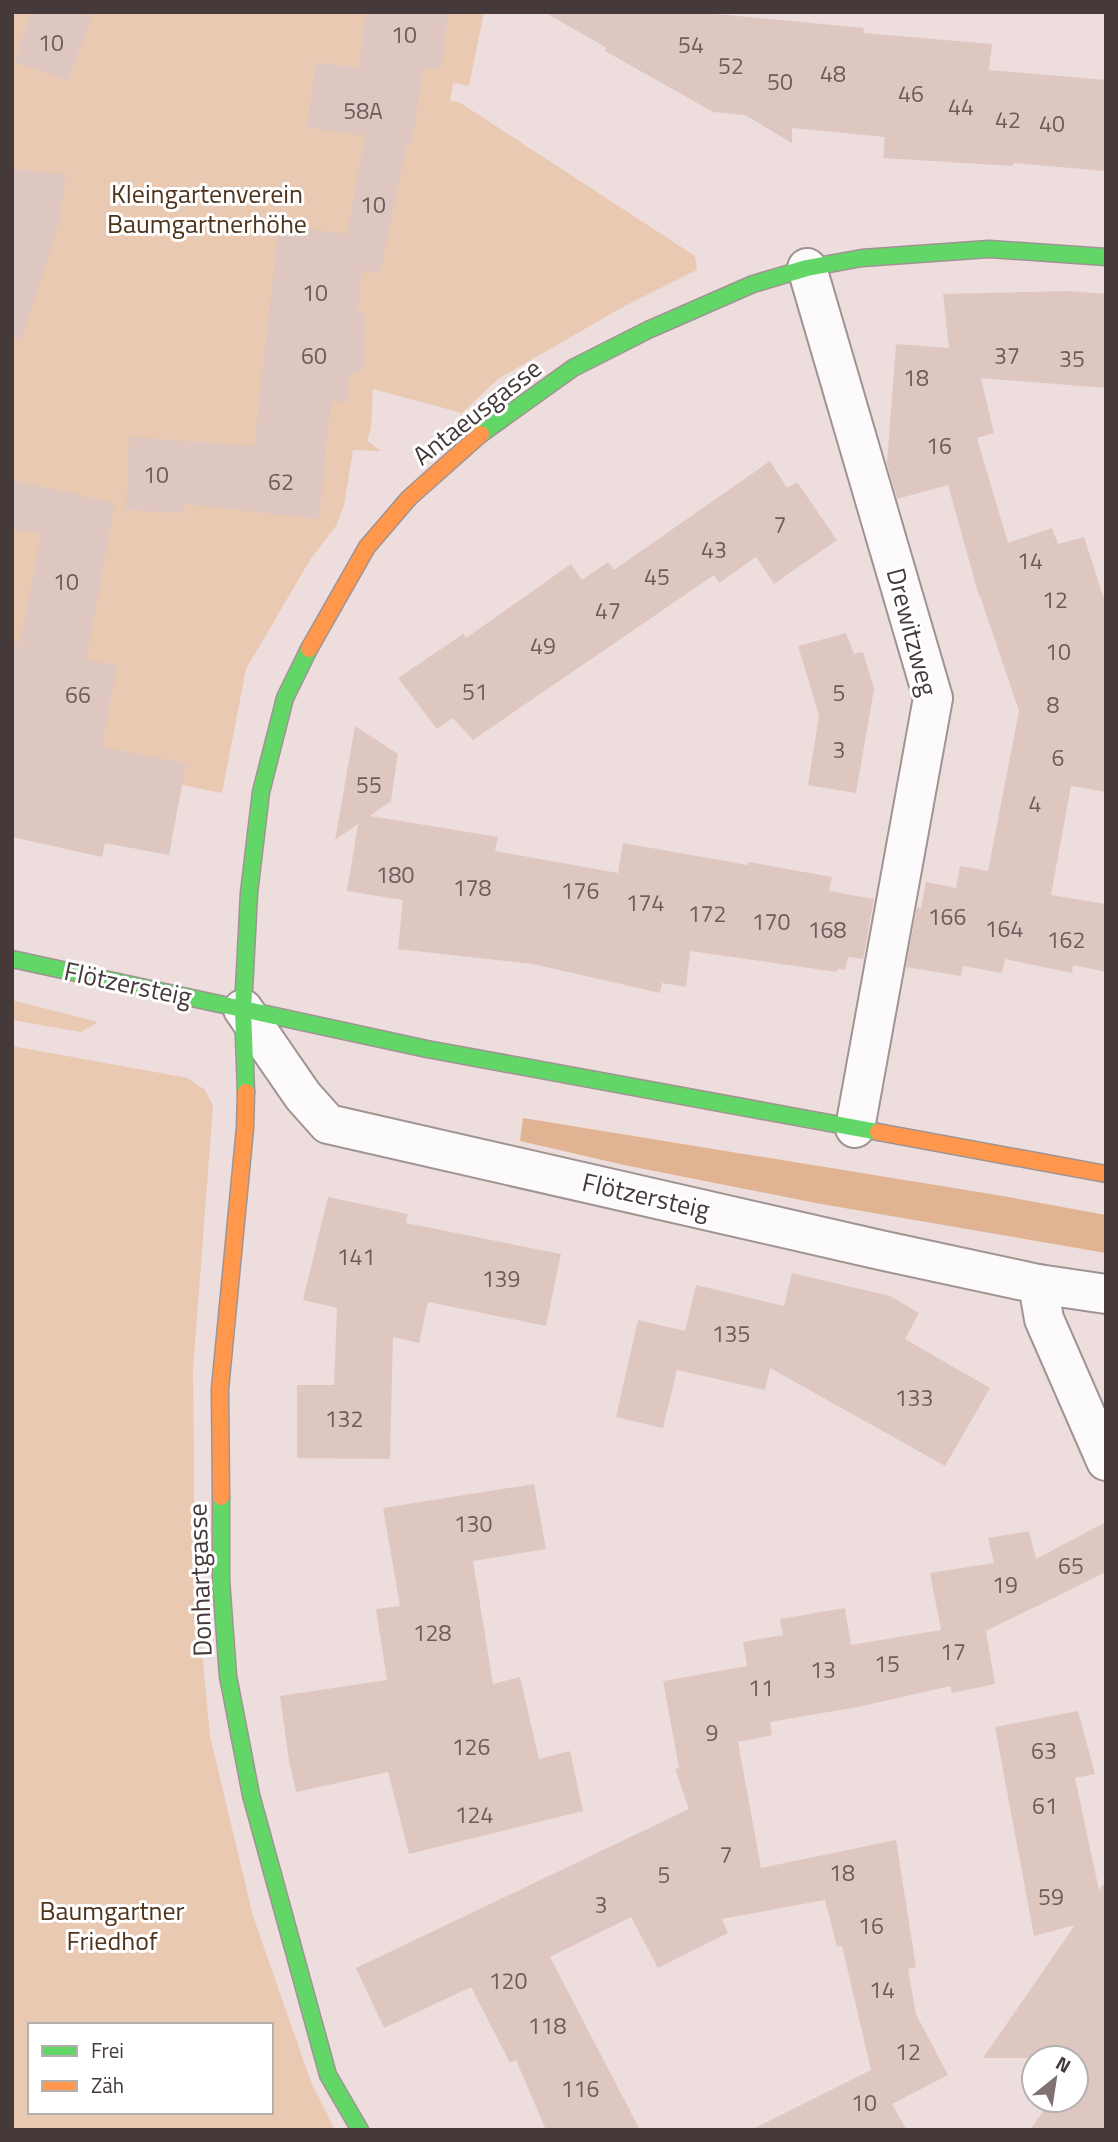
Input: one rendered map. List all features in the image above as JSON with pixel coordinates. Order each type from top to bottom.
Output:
[{"type":"street","name":"Antaeusgasse","points":[[243,1009],[249,893],[261,792],[285,698],[309,649],[367,547],[409,498],[487,429],[573,368],[648,330],[753,284],[807,268],[862,258],[989,249],[1106,257]]},
{"type":"street","name":"Drewitzweg","points":[[807,268],[933,698],[855,1128]]},
{"type":"street","name":"Flötzersteig","points":[[12,959],[440,1051],[1106,1174]]},
{"type":"street","name":"Flötzersteig","points":[[243,1009],[303,1096],[328,1124],[1038,1284],[1106,1294]]},
{"type":"street","name":"Donhartgasse","points":[[243,1009],[245,1128],[220,1389],[221,1580],[228,1676],[251,1795],[328,2075],[360,2130]]},
{"type":"street","points":[[1038,1284],[1044,1319],[1106,1461]]},
{"type":"green space","name":"Kleingartenverein Baumgartnerhöhe","points":[[12,12],[484,12],[469,86],[453,83],[450,101],[459,102],[695,256],[697,270],[621,308],[498,379],[462,413],[373,389],[371,428],[367,441],[381,451],[353,450],[344,506],[336,526],[310,560],[246,669],[222,793],[12,751]]},
{"type":"green space","points":[[12,1000],[98,1022],[81,1032],[12,1020]]},
{"type":"green space","name":"Baumgartner Friedhof","points":[[12,1046],[188,1078],[205,1090],[213,1106],[193,1370],[195,1578],[210,1736],[253,1916],[311,2082],[335,2130],[12,2130]]},
{"type":"shaded area","points":[[523,1118],[1106,1215],[1106,1253],[821,1204],[624,1165],[520,1141]]},
{"type":"building","points":[[31,12],[93,12],[68,81],[14,62]]},
{"type":"building","points":[[366,12],[449,12],[440,70],[423,68],[412,143],[407,143],[380,273],[362,270],[358,310],[366,316],[363,368],[350,375],[346,403],[331,401],[319,519],[184,504],[183,513],[126,510],[129,437],[254,446],[279,225],[347,234],[365,136],[307,127],[316,62],[358,68]]},
{"type":"building","points":[[544,12],[695,12],[864,28],[863,33],[992,44],[989,70],[1106,80],[1106,171],[1014,163],[1013,166],[883,158],[885,137],[792,128],[792,143],[745,115],[713,112],[605,51],[607,48]]},
{"type":"building","points":[[12,169],[66,175],[58,226],[21,339],[12,337]]},
{"type":"building","points":[[1068,291],[1106,294],[1106,388],[981,378],[994,433],[977,438],[1008,543],[1052,528],[1058,544],[1084,537],[1106,605],[1106,792],[1071,786],[1051,895],[1106,904],[1106,972],[1073,965],[1072,973],[1005,959],[1002,973],[963,966],[961,976],[906,967],[917,907],[921,908],[926,882],[956,888],[960,866],[988,871],[1019,711],[979,596],[948,485],[897,499],[887,463],[896,344],[949,348],[943,294]]},
{"type":"building","points":[[770,461],[787,488],[797,482],[837,540],[774,584],[756,557],[719,583],[714,575],[473,740],[453,718],[437,729],[398,678],[463,634],[466,638],[571,564],[582,580],[608,562],[614,570]]},
{"type":"building","points":[[12,480],[115,503],[86,660],[117,665],[102,747],[186,763],[169,855],[105,843],[102,857],[12,837],[12,641],[20,643],[41,535],[12,529]]},
{"type":"building","points":[[846,633],[854,654],[863,652],[874,689],[856,793],[808,785],[819,715],[798,646]]},
{"type":"building","points":[[355,726],[398,754],[391,801],[370,816],[498,837],[495,851],[618,873],[623,843],[832,877],[829,891],[874,899],[863,959],[848,957],[845,970],[838,969],[837,972],[690,951],[686,987],[662,983],[660,993],[533,964],[398,949],[403,900],[347,891],[358,824],[335,840]]},
{"type":"building","points":[[328,1197],[408,1214],[406,1223],[561,1254],[546,1326],[428,1302],[419,1343],[393,1337],[390,1459],[297,1458],[297,1385],[334,1385],[337,1308],[303,1300]]},
{"type":"building","points":[[792,1273],[890,1296],[919,1313],[905,1339],[990,1388],[945,1466],[770,1368],[765,1390],[677,1370],[663,1428],[616,1417],[638,1320],[685,1331],[696,1285],[784,1306]]},
{"type":"building","points":[[534,1484],[546,1549],[473,1561],[493,1684],[520,1677],[539,1759],[570,1751],[583,1811],[409,1854],[388,1772],[296,1792],[280,1696],[387,1680],[376,1609],[400,1606],[383,1508]]},
{"type":"building","points":[[1106,1522],[1106,1572],[986,1631],[995,1684],[952,1693],[950,1686],[858,1707],[770,1722],[772,1735],[738,1742],[761,1868],[896,1840],[916,1967],[908,1969],[916,2014],[948,2075],[892,2104],[907,2130],[751,2130],[871,2070],[842,1946],[837,1947],[825,1900],[722,1919],[728,1933],[658,1968],[631,1917],[550,1957],[640,2130],[546,2130],[516,2060],[510,2063],[471,1987],[384,2028],[356,1968],[689,1809],[675,1769],[679,1768],[663,1681],[747,1666],[743,1642],[783,1635],[780,1619],[845,1608],[851,1645],[941,1630],[930,1573],[994,1563],[988,1538],[1029,1531],[1036,1559]]},
{"type":"building","points":[[1078,1711],[1095,1774],[1075,1778],[1099,1890],[1106,1881],[1106,2130],[1030,2130],[1041,2114],[1090,2114],[1090,2044],[1020,2044],[1020,2058],[983,2058],[1075,1925],[1034,1936],[995,1727]]},
{"type":"traffic: fast","points":[[481,434],[573,368],[648,330],[753,284],[807,268],[862,258],[989,249],[1106,257]]},
{"type":"traffic: fast","points":[[246,1092],[243,1009],[249,893],[261,792],[285,698],[309,649]]},
{"type":"traffic: fast","points":[[12,959],[427,1049],[878,1132]]},
{"type":"traffic: fast","points":[[221,1497],[221,1580],[228,1676],[251,1795],[328,2075],[360,2130]]},
{"type":"traffic: slow","points":[[309,649],[367,547],[409,498],[481,434]]},
{"type":"traffic: slow","points":[[221,1497],[220,1389],[245,1128],[246,1092]]},
{"type":"traffic: slow","points":[[878,1132],[1106,1174]]}]
